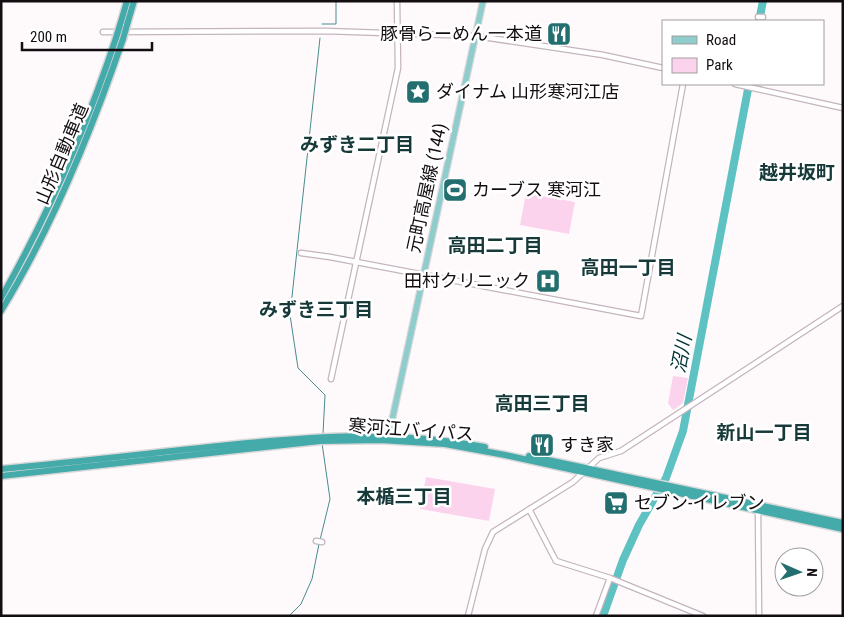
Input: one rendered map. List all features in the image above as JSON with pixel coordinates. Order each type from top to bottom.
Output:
[{"type":"highway","name":"山形自動車道","points":[[1,311],[47,219],[119,39],[127,1]]},
{"type":"highway","name":"山形自動車道","points":[[123,25],[134,1]]},
{"type":"highway","name":"山形自動車道","points":[[1,298],[41,231]]},
{"type":"highway","name":"寒河江バイパス","points":[[1,476],[323,438]]},
{"type":"highway","name":"寒河江バイパス","points":[[1,470],[323,438],[446,439],[843,523]]},
{"type":"highway","name":"寒河江バイパス","points":[[672,488],[758,511],[843,529]]},
{"type":"main road","name":"元町高屋線 (144)","points":[[388,438],[483,1]]},
{"type":"street","points":[[331,379],[358,262],[398,68],[397,1]]},
{"type":"street","points":[[103,32],[398,32],[476,36],[603,55],[662,68]]},
{"type":"street","points":[[300,253],[358,262],[423,276],[641,316],[683,85]]},
{"type":"street","points":[[742,85],[843,108]]},
{"type":"street","points":[[468,616],[488,539],[493,532],[586,470],[599,458],[621,451],[843,306]]},
{"type":"street","points":[[529,509],[556,561],[610,578],[703,616]]},
{"type":"street","points":[[758,511],[759,616]]},
{"type":"street","points":[[316,541],[322,542]]},
{"type":"street","points":[[596,616],[610,578]]},
{"type":"green space","points":[[526,193],[575,202],[569,234],[520,225]]},
{"type":"green space","points":[[673,376],[688,378],[683,403],[673,410],[668,403]]},
{"type":"green space","points":[[426,477],[495,489],[489,521],[420,509]]},
{"type":"waterway","points":[[322,24],[336,24],[336,1]]},
{"type":"waterway","name":"沼川","points":[[759,20],[763,1]]},
{"type":"waterway","points":[[320,38],[290,315],[298,368],[325,395],[323,434]]},
{"type":"waterway","name":"沼川","points":[[603,616],[623,560],[639,525],[666,478],[683,431],[749,85]]},
{"type":"waterway","points":[[320,540],[330,499],[322,443]]},
{"type":"waterway","points":[[289,616],[301,604],[312,579],[319,544]]},
{"type":"place","name":"豚骨らーめん一本道","points":[[559,34]]},
{"type":"place","name":"ダイナム 山形寒河江店","points":[[418,92]]},
{"type":"place","name":"カーブス 寒河江","points":[[455,190]]},
{"type":"place","name":"田村クリニック","points":[[548,281]]},
{"type":"place","name":"すき家","points":[[542,445]]},
{"type":"place","name":"セブン-イレブン","points":[[616,503]]},
{"type":"district","name":"みずき二丁目","points":[[357,144]]},
{"type":"district","name":"越井坂町","points":[[797,172]]},
{"type":"district","name":"高田二丁目","points":[[495,245]]},
{"type":"district","name":"高田一丁目","points":[[628,267]]},
{"type":"district","name":"みずき三丁目","points":[[316,309]]},
{"type":"district","name":"高田三丁目","points":[[542,403]]},
{"type":"district","name":"新山一丁目","points":[[764,432]]},
{"type":"district","name":"本楯三丁目","points":[[404,496]]}]
